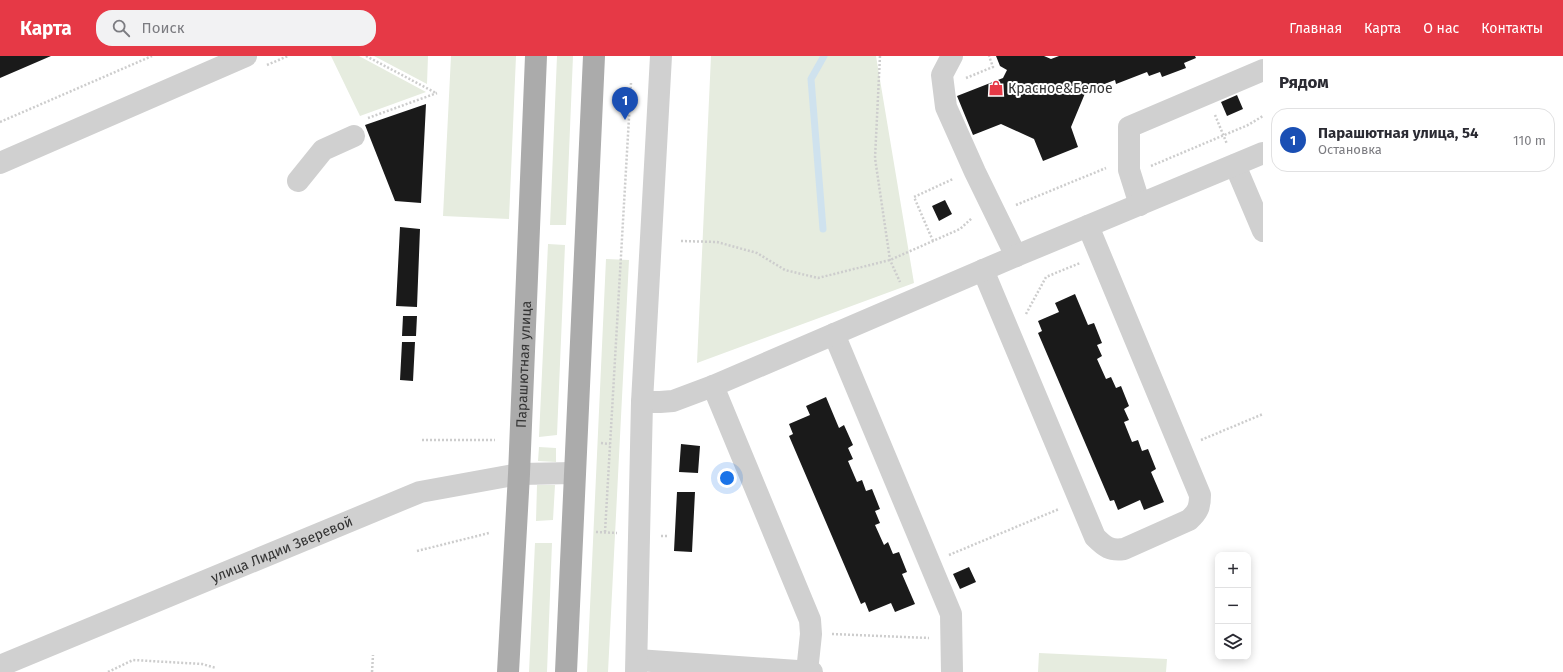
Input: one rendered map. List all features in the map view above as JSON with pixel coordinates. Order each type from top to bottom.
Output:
[{"type":"main road","name":"Парашютная улица","points":[[508,672],[519,474],[536,56]]},
{"type":"main road","points":[[566,672],[594,56]]},
{"type":"street","points":[[0,163],[246,56]]},
{"type":"street","points":[[661,56],[642,402],[636,666],[812,672]]},
{"type":"street","points":[[952,56],[942,74],[946,107],[985,214],[1016,256]]},
{"type":"street","points":[[1140,205],[1129,167],[1129,128],[1263,70]]},
{"type":"street","points":[[298,181],[323,150],[359,128]]},
{"type":"street","points":[[642,402],[674,401],[714,386],[983,270],[1263,153]]},
{"type":"street","points":[[1235,165],[1263,231]]},
{"type":"street","points":[[983,270],[1095,537],[1104,546],[1115,550],[1124,548],[1189,520],[1196,514],[1200,504],[1200,495],[1088,226]]},
{"type":"street","points":[[834,334],[951,614],[952,672]]},
{"type":"street","points":[[714,386],[810,620],[811,634],[808,672]]},
{"type":"street","name":"улица Лидии Зверевой","points":[[0,666],[420,492],[519,474],[575,473]]},
{"type":"path","points":[[0,122],[150,56]]},
{"type":"path","points":[[359,128],[437,93],[366,56]]},
{"type":"path","points":[[880,56],[875,158],[890,260],[908,303]]},
{"type":"path","points":[[944,88],[993,67],[989,56]]},
{"type":"path","points":[[605,532],[630,83]]},
{"type":"path","points":[[1206,95],[1235,165]]},
{"type":"path","points":[[681,240],[717,242],[757,253],[785,270],[818,278],[890,260],[960,230],[985,214],[1223,136],[1248,125],[1263,116]]},
{"type":"path","points":[[934,241],[914,197],[957,177]]},
{"type":"path","points":[[622,237],[628,237]]},
{"type":"path","points":[[1012,339],[1046,277],[1100,255]]},
{"type":"path","points":[[1180,449],[1263,414]]},
{"type":"path","points":[[422,440],[495,440]]},
{"type":"path","points":[[601,443],[610,444]]},
{"type":"path","points":[[930,563],[1080,500]]},
{"type":"path","points":[[596,532],[620,533]]},
{"type":"path","points":[[417,551],[489,533]]},
{"type":"path","points":[[811,634],[951,638]]},
{"type":"path","points":[[372,672],[373,655]]},
{"type":"path","points":[[108,672],[133,660],[202,664],[216,668]]},
{"type":"shaded area","points":[[331,56],[359,56],[426,92],[360,116]]},
{"type":"shaded area","points":[[374,56],[428,56],[427,84]]},
{"type":"shaded area","points":[[451,56],[516,56],[509,219],[443,216]]},
{"type":"shaded area","points":[[557,56],[573,56],[566,225],[550,225]]},
{"type":"shaded area","points":[[711,56],[876,56],[914,283],[697,363]]},
{"type":"shaded area","points":[[548,244],[565,245],[557,435],[539,437]]},
{"type":"shaded area","points":[[606,259],[629,260],[608,672],[587,672]]},
{"type":"shaded area","points":[[539,447],[556,448],[556,462],[538,461]]},
{"type":"shaded area","points":[[537,485],[555,485],[553,520],[536,521]]},
{"type":"shaded area","points":[[535,543],[552,543],[547,672],[529,672]]},
{"type":"shaded area","points":[[1039,653],[1167,659],[1166,672],[1038,672]]},
{"type":"building","points":[[0,56],[51,56],[0,78]]},
{"type":"building","points":[[996,56],[1044,56],[1051,59],[1059,56],[1195,56],[1196,58],[1184,63],[1186,68],[1162,77],[1160,72],[1149,76],[1147,72],[1116,84],[1115,80],[1086,91],[1071,127],[1078,147],[1043,161],[1034,139],[1001,124],[973,135],[957,96],[1003,78],[1007,70],[1000,66]]},
{"type":"building","points":[[1237,95],[1243,109],[1227,116],[1221,102]]},
{"type":"building","points":[[426,104],[421,203],[395,201],[365,125]]},
{"type":"building","points":[[945,200],[952,214],[939,221],[932,206]]},
{"type":"building","points":[[400,227],[420,229],[417,307],[396,306]]},
{"type":"building","points":[[1075,294],[1088,325],[1094,323],[1102,343],[1097,345],[1102,356],[1097,359],[1106,379],[1111,377],[1116,388],[1121,386],[1129,406],[1124,409],[1129,420],[1124,422],[1132,442],[1138,440],[1142,451],[1148,449],[1156,469],[1151,472],[1164,502],[1144,510],[1140,500],[1118,510],[1114,500],[1110,501],[1038,333],[1042,331],[1038,321],[1059,312],[1055,303]]},
{"type":"building","points":[[403,316],[417,316],[416,336],[402,336]]},
{"type":"building","points":[[402,342],[415,342],[413,381],[400,380]]},
{"type":"building","points":[[826,397],[839,428],[844,425],[853,445],[848,448],[853,459],[848,461],[857,482],[862,480],[866,491],[872,489],[880,509],[875,511],[880,523],[875,525],[884,545],[888,542],[893,554],[899,552],[907,572],[902,574],[915,604],[895,612],[891,603],[869,612],[865,602],[861,604],[789,436],[793,434],[789,424],[810,415],[806,406]]},
{"type":"building","points":[[681,444],[700,446],[698,473],[679,472]]},
{"type":"building","points":[[677,492],[695,492],[692,552],[674,551]]},
{"type":"building","points":[[969,567],[976,582],[960,589],[953,574]]},
{"type":"waterway","points":[[823,229],[811,79],[824,56]]},
{"type":"place","name":"Красное&Белое","points":[[996,88]]},
{"type":"place","name":"Парашютная улица, 54","points":[[625,120]]}]
